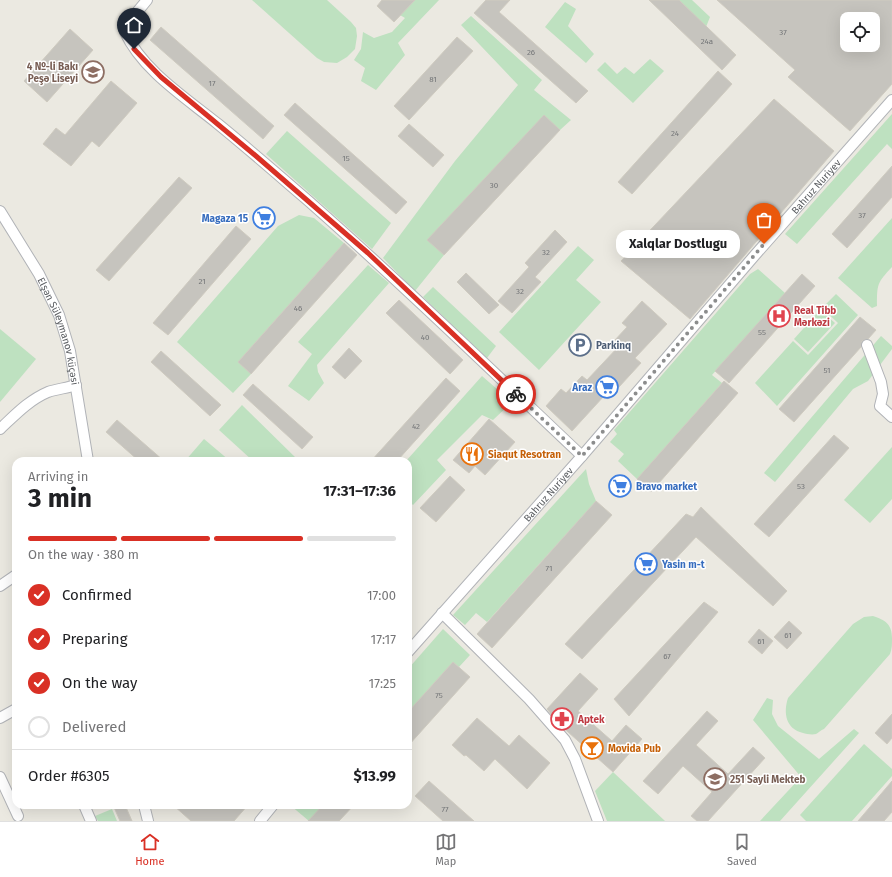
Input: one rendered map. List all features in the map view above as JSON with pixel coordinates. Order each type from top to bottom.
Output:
[{"type":"street","points":[[147,0],[128,23],[125,32],[134,49],[145,62],[368,253],[582,456]]},
{"type":"street","name":"Bahruz Nuriyev","points":[[412,647],[582,456],[735,278],[892,100]]},
{"type":"street","name":"Elşən Süleymanov küçəsi","points":[[1,213],[40,274],[53,301],[65,333],[76,385],[87,457]]},
{"type":"street","points":[[867,346],[881,382],[883,394],[880,406],[892,417]]},
{"type":"street","points":[[0,429],[21,408],[41,396],[49,392],[76,385]]},
{"type":"street","points":[[0,586],[12,578]]},
{"type":"street","points":[[442,613],[529,699],[565,740],[575,758],[598,821]]},
{"type":"street","points":[[0,718],[12,711]]},
{"type":"street","points":[[0,776],[12,803]]},
{"type":"street","points":[[15,809],[18,816]]},
{"type":"street","points":[[86,809],[91,821]]},
{"type":"street","points":[[145,809],[148,821]]},
{"type":"street","points":[[260,821],[270,809]]},
{"type":"green space","points":[[252,0],[327,0],[356,28],[357,36],[355,49],[347,57],[337,63],[324,62],[317,58]]},
{"type":"green space","points":[[415,0],[439,0],[398,43],[405,55],[376,90],[361,81],[365,68],[354,60],[361,49],[363,32],[374,38],[392,32],[405,18],[400,15]]},
{"type":"green space","points":[[679,0],[692,0],[710,17],[706,27]]},
{"type":"green space","points":[[565,2],[576,9],[568,26],[594,54],[586,63],[545,27]]},
{"type":"green space","points":[[471,16],[542,80],[534,90],[571,120],[560,130],[544,116],[428,240],[444,255],[415,291],[383,258],[455,161],[518,85],[461,25]]},
{"type":"green space","points":[[650,59],[664,71],[633,103],[597,70],[605,62],[617,74],[625,67],[634,74]]},
{"type":"green space","points":[[892,114],[892,149],[887,144],[797,244],[785,234]]},
{"type":"green space","points":[[287,131],[391,223],[372,249],[266,154]]},
{"type":"green space","points":[[299,215],[314,218],[344,243],[238,362],[251,374],[233,393],[177,342],[278,226]]},
{"type":"green space","points":[[892,218],[892,267],[879,284],[877,306],[872,308],[838,278]]},
{"type":"green space","points":[[578,246],[594,260],[576,280],[601,302],[539,370],[499,332]]},
{"type":"green space","points":[[368,265],[389,283],[317,365],[318,372],[324,383],[309,401],[288,386],[312,354],[298,342]]},
{"type":"green space","points":[[758,269],[785,293],[712,375],[722,383],[637,479],[618,461],[624,454],[610,442],[617,434],[614,430],[750,274]]},
{"type":"green space","points":[[433,287],[496,346],[487,358],[423,297]]},
{"type":"green space","points":[[836,294],[858,315],[777,406],[755,383],[793,341],[808,355],[838,323],[822,308]]},
{"type":"green space","points":[[820,310],[835,323],[808,352],[794,339]]},
{"type":"green space","points":[[0,329],[36,359],[0,402]]},
{"type":"green space","points":[[881,336],[892,346],[892,349],[868,381],[853,389],[775,482],[764,473]]},
{"type":"green space","points":[[482,376],[512,402],[493,420],[482,415],[437,460],[446,470],[413,505],[412,457],[410,457]]},
{"type":"green space","points":[[242,405],[295,457],[249,457],[219,430]]},
{"type":"green space","points":[[204,439],[225,457],[188,457]]},
{"type":"green space","points":[[892,447],[892,499],[870,523],[844,500]]},
{"type":"green space","points":[[586,469],[589,484],[596,501],[487,622],[476,613],[465,625],[453,615]]},
{"type":"green space","points":[[873,616],[887,623],[891,629],[892,648],[890,654],[824,729],[816,734],[797,731],[789,724],[787,720],[786,709],[788,698],[853,624],[864,617]]},
{"type":"green space","points":[[443,629],[470,655],[459,667],[453,662],[412,708],[412,664]]},
{"type":"green space","points":[[767,698],[773,700],[772,714],[778,726],[819,759],[854,729],[859,733],[780,821],[760,821],[801,777],[753,720]]},
{"type":"green space","points":[[864,744],[892,769],[892,776],[852,821],[806,821],[800,815]]},
{"type":"green space","points":[[613,772],[665,821],[607,821],[595,791]]},
{"type":"green space","points":[[112,809],[117,821],[98,821],[95,816]]},
{"type":"green space","points":[[295,809],[320,809],[309,821]]},
{"type":"building","points":[[382,0],[415,0],[394,22],[377,6]]},
{"type":"building","points":[[486,0],[510,0],[499,12],[588,91],[576,103],[474,13]]},
{"type":"building","points":[[649,0],[679,0],[736,55],[722,70]]},
{"type":"building","points":[[717,0],[892,0],[892,84],[850,131],[788,77],[795,70]]},
{"type":"building","points":[[161,27],[274,126],[263,139],[150,40]]},
{"type":"building","points":[[70,29],[93,50],[47,102],[24,81]]},
{"type":"building","points":[[457,37],[473,51],[409,120],[394,106]]},
{"type":"building","points":[[718,71],[732,84],[632,194],[618,182]]},
{"type":"building","points":[[111,81],[137,103],[99,147],[92,141],[71,166],[43,144],[56,128],[65,135]]},
{"type":"building","points":[[774,99],[834,151],[690,319],[621,261]]},
{"type":"building","points":[[295,103],[407,202],[396,214],[284,115]]},
{"type":"building","points":[[544,115],[560,130],[444,255],[427,240]]},
{"type":"building","points":[[409,124],[444,155],[433,167],[398,136]]},
{"type":"building","points":[[892,166],[892,197],[847,248],[832,234]]},
{"type":"building","points":[[179,177],[192,188],[109,281],[96,270]]},
{"type":"building","points":[[236,226],[251,239],[168,335],[153,323]]},
{"type":"building","points":[[555,230],[567,242],[535,277],[541,282],[512,313],[498,301],[529,267],[525,263]]},
{"type":"building","points":[[344,243],[357,255],[251,374],[238,362]]},
{"type":"building","points":[[466,273],[499,305],[489,314],[457,282]]},
{"type":"building","points":[[802,274],[815,286],[729,383],[715,371]]},
{"type":"building","points":[[399,300],[463,360],[450,374],[386,313]]},
{"type":"building","points":[[642,301],[667,324],[635,358],[641,363],[608,399],[604,396],[572,431],[546,406],[561,389],[566,393],[582,376],[587,380],[619,346],[614,341],[627,327],[622,323]]},
{"type":"building","points":[[860,317],[876,330],[868,339],[862,341],[861,347],[794,422],[779,409]]},
{"type":"building","points":[[349,348],[362,361],[345,379],[332,367]]},
{"type":"building","points":[[161,351],[221,405],[210,416],[151,362]]},
{"type":"building","points":[[446,378],[460,391],[401,457],[375,457]]},
{"type":"building","points":[[724,381],[738,393],[651,492],[637,479]]},
{"type":"building","points":[[253,384],[313,437],[302,449],[243,395]]},
{"type":"building","points":[[489,419],[515,442],[485,475],[475,466],[469,473],[453,460]]},
{"type":"building","points":[[117,420],[159,457],[134,457],[106,432]]},
{"type":"building","points":[[834,435],[849,448],[769,537],[754,524]]},
{"type":"building","points":[[450,476],[465,490],[436,522],[420,508]]},
{"type":"building","points":[[596,501],[612,515],[492,648],[477,634]]},
{"type":"building","points":[[701,507],[787,591],[773,606],[696,537],[582,659],[565,644],[686,514],[693,517]]},
{"type":"building","points":[[704,602],[718,612],[629,716],[614,699]]},
{"type":"building","points":[[789,621],[802,633],[787,649],[774,637]]},
{"type":"building","points":[[759,629],[773,641],[762,654],[748,642]]},
{"type":"building","points":[[453,662],[470,677],[412,742],[412,708]]},
{"type":"building","points":[[580,673],[598,689],[578,711],[612,741],[626,725],[642,739],[613,772],[559,724],[547,709]]},
{"type":"building","points":[[707,711],[718,721],[696,745],[728,774],[753,747],[765,758],[708,821],[697,821],[691,816],[712,792],[683,766],[658,794],[643,781]]},
{"type":"building","points":[[892,714],[892,738],[887,744],[875,733]]},
{"type":"building","points":[[477,718],[509,746],[519,735],[550,763],[527,789],[495,759],[484,771],[452,745]]},
{"type":"building","points":[[429,781],[474,821],[443,821],[415,796]]},
{"type":"building","points":[[892,781],[892,812],[884,821],[858,821]]},
{"type":"building","points":[[115,809],[127,809],[132,821],[120,821]]},
{"type":"building","points":[[178,809],[244,809],[234,821],[191,821]]},
{"type":"building","points":[[319,809],[350,809],[339,821],[308,821]]},
{"type":"way so far","points":[[516,394],[582,456],[764,244]]},
{"type":"place","name":"4 №-li Bakı Peşə Liseyi","points":[[93,72]]},
{"type":"place","name":"Magaza 15","points":[[264,218]]},
{"type":"place","name":"Xalqlar Dostlugu","points":[[764,244]]},
{"type":"place","name":"Real Tibb Mərkəzi","points":[[779,316]]},
{"type":"place","name":"Parkinq","points":[[580,345]]},
{"type":"place","name":"Araz","points":[[607,387]]},
{"type":"place","name":"Siaqut Resotran","points":[[472,454]]},
{"type":"place","name":"Bravo market","points":[[620,486]]},
{"type":"place","name":"Yasin m-t","points":[[646,564]]},
{"type":"place","name":"Aptek","points":[[562,719]]},
{"type":"place","name":"Movida Pub","points":[[592,748]]},
{"type":"place","name":"251 Sayli Mekteb","points":[[715,779]]},
{"type":"route","points":[[134,49],[161,77],[256,156],[368,253],[516,394]]}]
